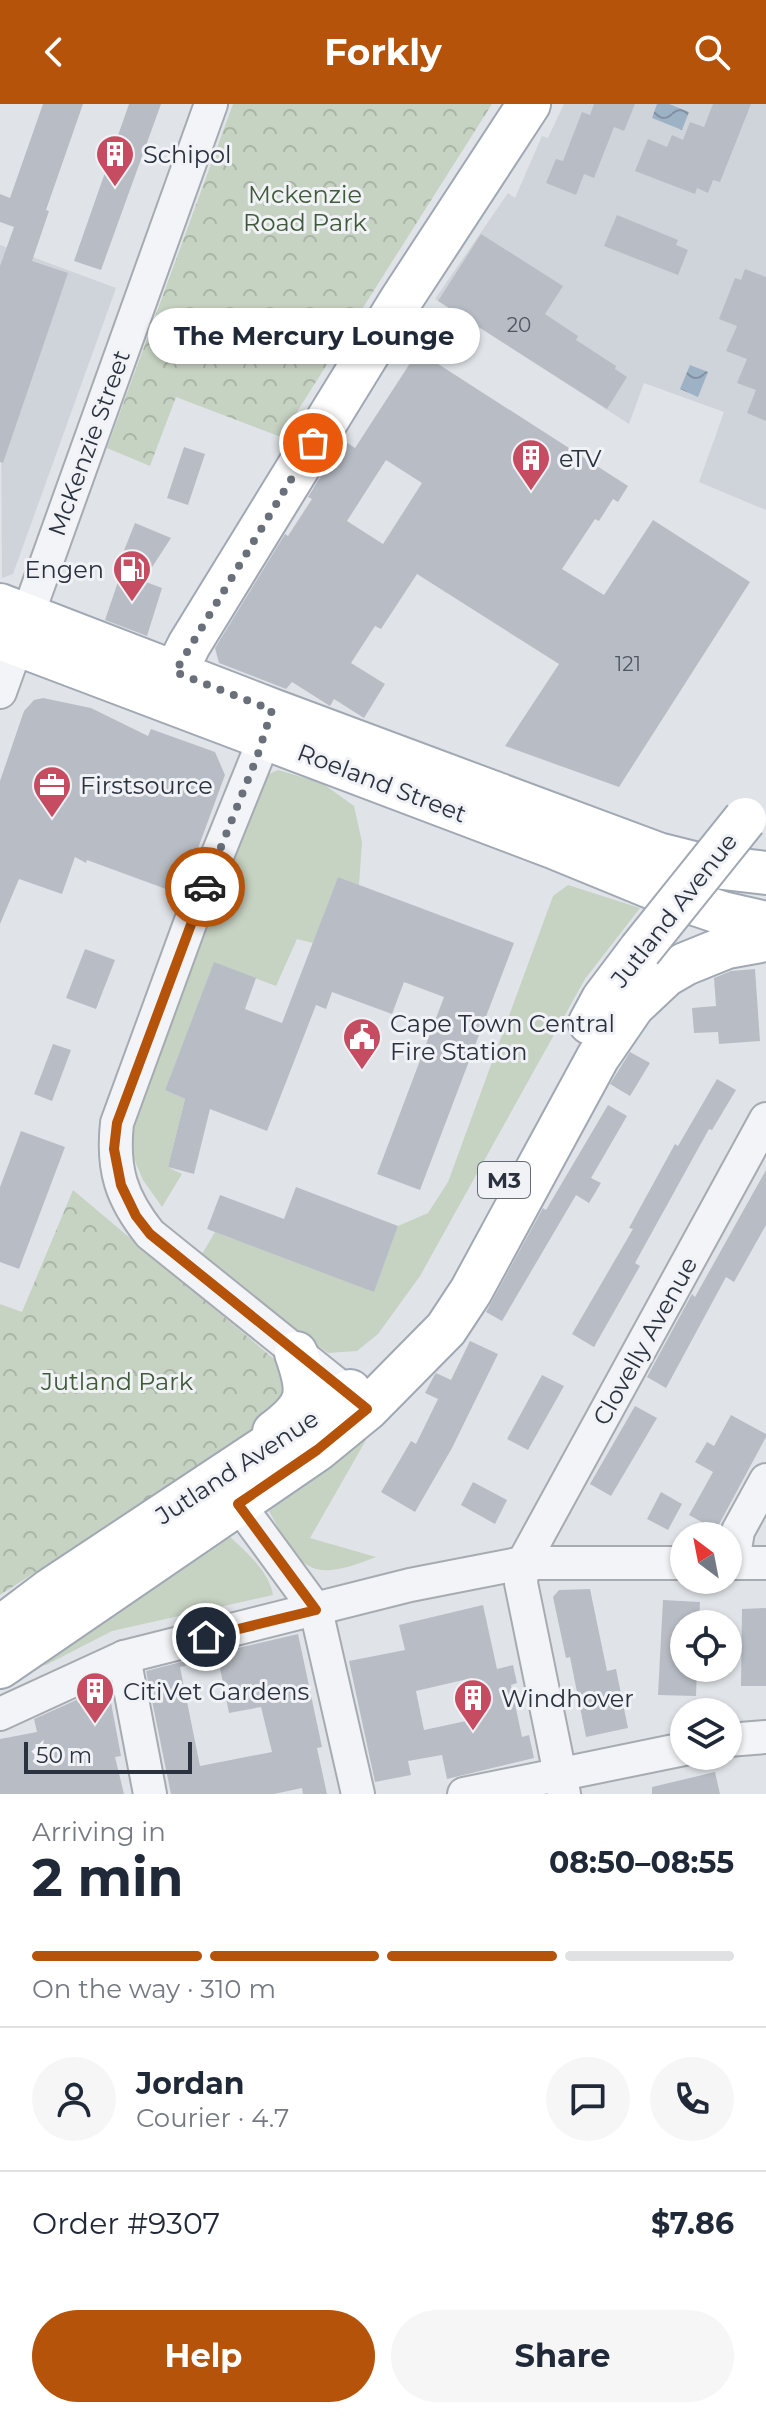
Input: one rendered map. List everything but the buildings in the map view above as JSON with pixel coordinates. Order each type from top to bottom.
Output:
[{"type":"main road","points":[[169,685],[401,300],[529,104]]},
{"type":"main road","name":"Roeland Street","points":[[11,626],[267,724],[680,899],[766,923]]},
{"type":"main road","name":"Roeland Street","points":[[267,724],[658,854],[706,866],[766,873]]},
{"type":"main road","name":"Jutland Avenue","points":[[358,1401],[437,1300],[603,999],[756,810]]},
{"type":"main road","name":"Jutland Avenue","points":[[0,1628],[50,1590],[236,1480],[358,1401],[446,1329],[471,1291],[598,1057],[633,1006],[656,983],[685,964],[727,947],[766,940]]},
{"type":"main road","points":[[236,1480],[257,1445],[295,1416],[306,1391],[296,1353]]},
{"type":"main road","name":"Jutland Avenue","points":[[0,1667],[236,1480]]},
{"type":"street","name":"McKenzie Street","points":[[0,692],[11,626],[211,104]]},
{"type":"street","points":[[267,724],[117,1123],[114,1149],[127,1200],[150,1234],[358,1401]]},
{"type":"street","name":"Clovelly Avenue","points":[[523,1563],[766,1119]]},
{"type":"street","points":[[236,1480],[316,1610],[358,1794]]},
{"type":"street","points":[[742,1527],[762,1496]]},
{"type":"street","points":[[742,1562],[766,1563]]},
{"type":"street","points":[[523,1563],[521,1583],[562,1784]]},
{"type":"street","points":[[0,1714],[124,1657],[410,1585],[523,1563],[670,1563]]},
{"type":"street","points":[[124,1657],[150,1794]]},
{"type":"street","points":[[742,1739],[766,1737]]},
{"type":"street","points":[[464,1794],[562,1784],[670,1753]]},
{"type":"shaded area","points":[[564,104],[766,104],[766,510],[699,482],[724,412],[644,383],[629,424],[435,299],[508,193],[515,198],[542,136],[548,138]]},
{"type":"shaded area","points":[[0,245],[116,288],[13,574],[2,578]]},
{"type":"green space","name":"Mckenzie Road Park","points":[[233,104],[492,104],[281,437],[176,397],[150,466],[107,448]]},
{"type":"green space","points":[[278,770],[322,783],[354,806],[362,842],[359,885],[338,877],[313,943],[297,939],[276,986],[214,963],[165,1090],[185,1099],[168,1167],[182,1174],[162,1207],[143,1180],[129,1147],[133,1117],[260,778]]},
{"type":"green space","points":[[568,885],[640,908],[585,979],[420,1276],[378,1334],[357,1351],[328,1353],[208,1267],[202,1254],[215,1232],[374,1291],[398,1226],[428,1213],[448,1182],[553,896]]},
{"type":"green space","name":"Jutland Park","points":[[73,1190],[280,1364],[287,1384],[272,1419],[0,1595],[0,1304],[22,1312]]},
{"type":"green space","points":[[347,1440],[366,1440],[310,1538],[376,1557],[335,1570],[320,1570],[308,1566],[298,1557],[268,1509]]},
{"type":"green space","points":[[230,1537],[262,1571],[273,1595],[112,1631],[46,1665],[33,1664],[215,1539]]},
{"type":"water","points":[[657,104],[669,104],[689,112],[682,130],[652,118]]},
{"type":"water","points":[[690,365],[708,372],[698,397],[680,389]]},
{"type":"way so far","points":[[205,887],[257,757],[272,710],[175,672],[313,443]]},
{"type":"place","name":"Schipol","points":[[115,188]]},
{"type":"place","name":"The Mercury Lounge","points":[[313,443]]},
{"type":"place","name":"eTV","points":[[531,492]]},
{"type":"place","name":"Engen","points":[[132,603]]},
{"type":"place","name":"Firstsource","points":[[52,819]]},
{"type":"place","name":"Cape Town Central Fire Station","points":[[362,1071]]},
{"type":"place","name":"CitiVet Gardens","points":[[95,1725]]},
{"type":"place","name":"Windhover","points":[[473,1732]]},
{"type":"route","points":[[205,887],[117,1123],[114,1149],[121,1185],[136,1216],[150,1234],[367,1409],[317,1450],[238,1504],[316,1610],[206,1637]]}]
